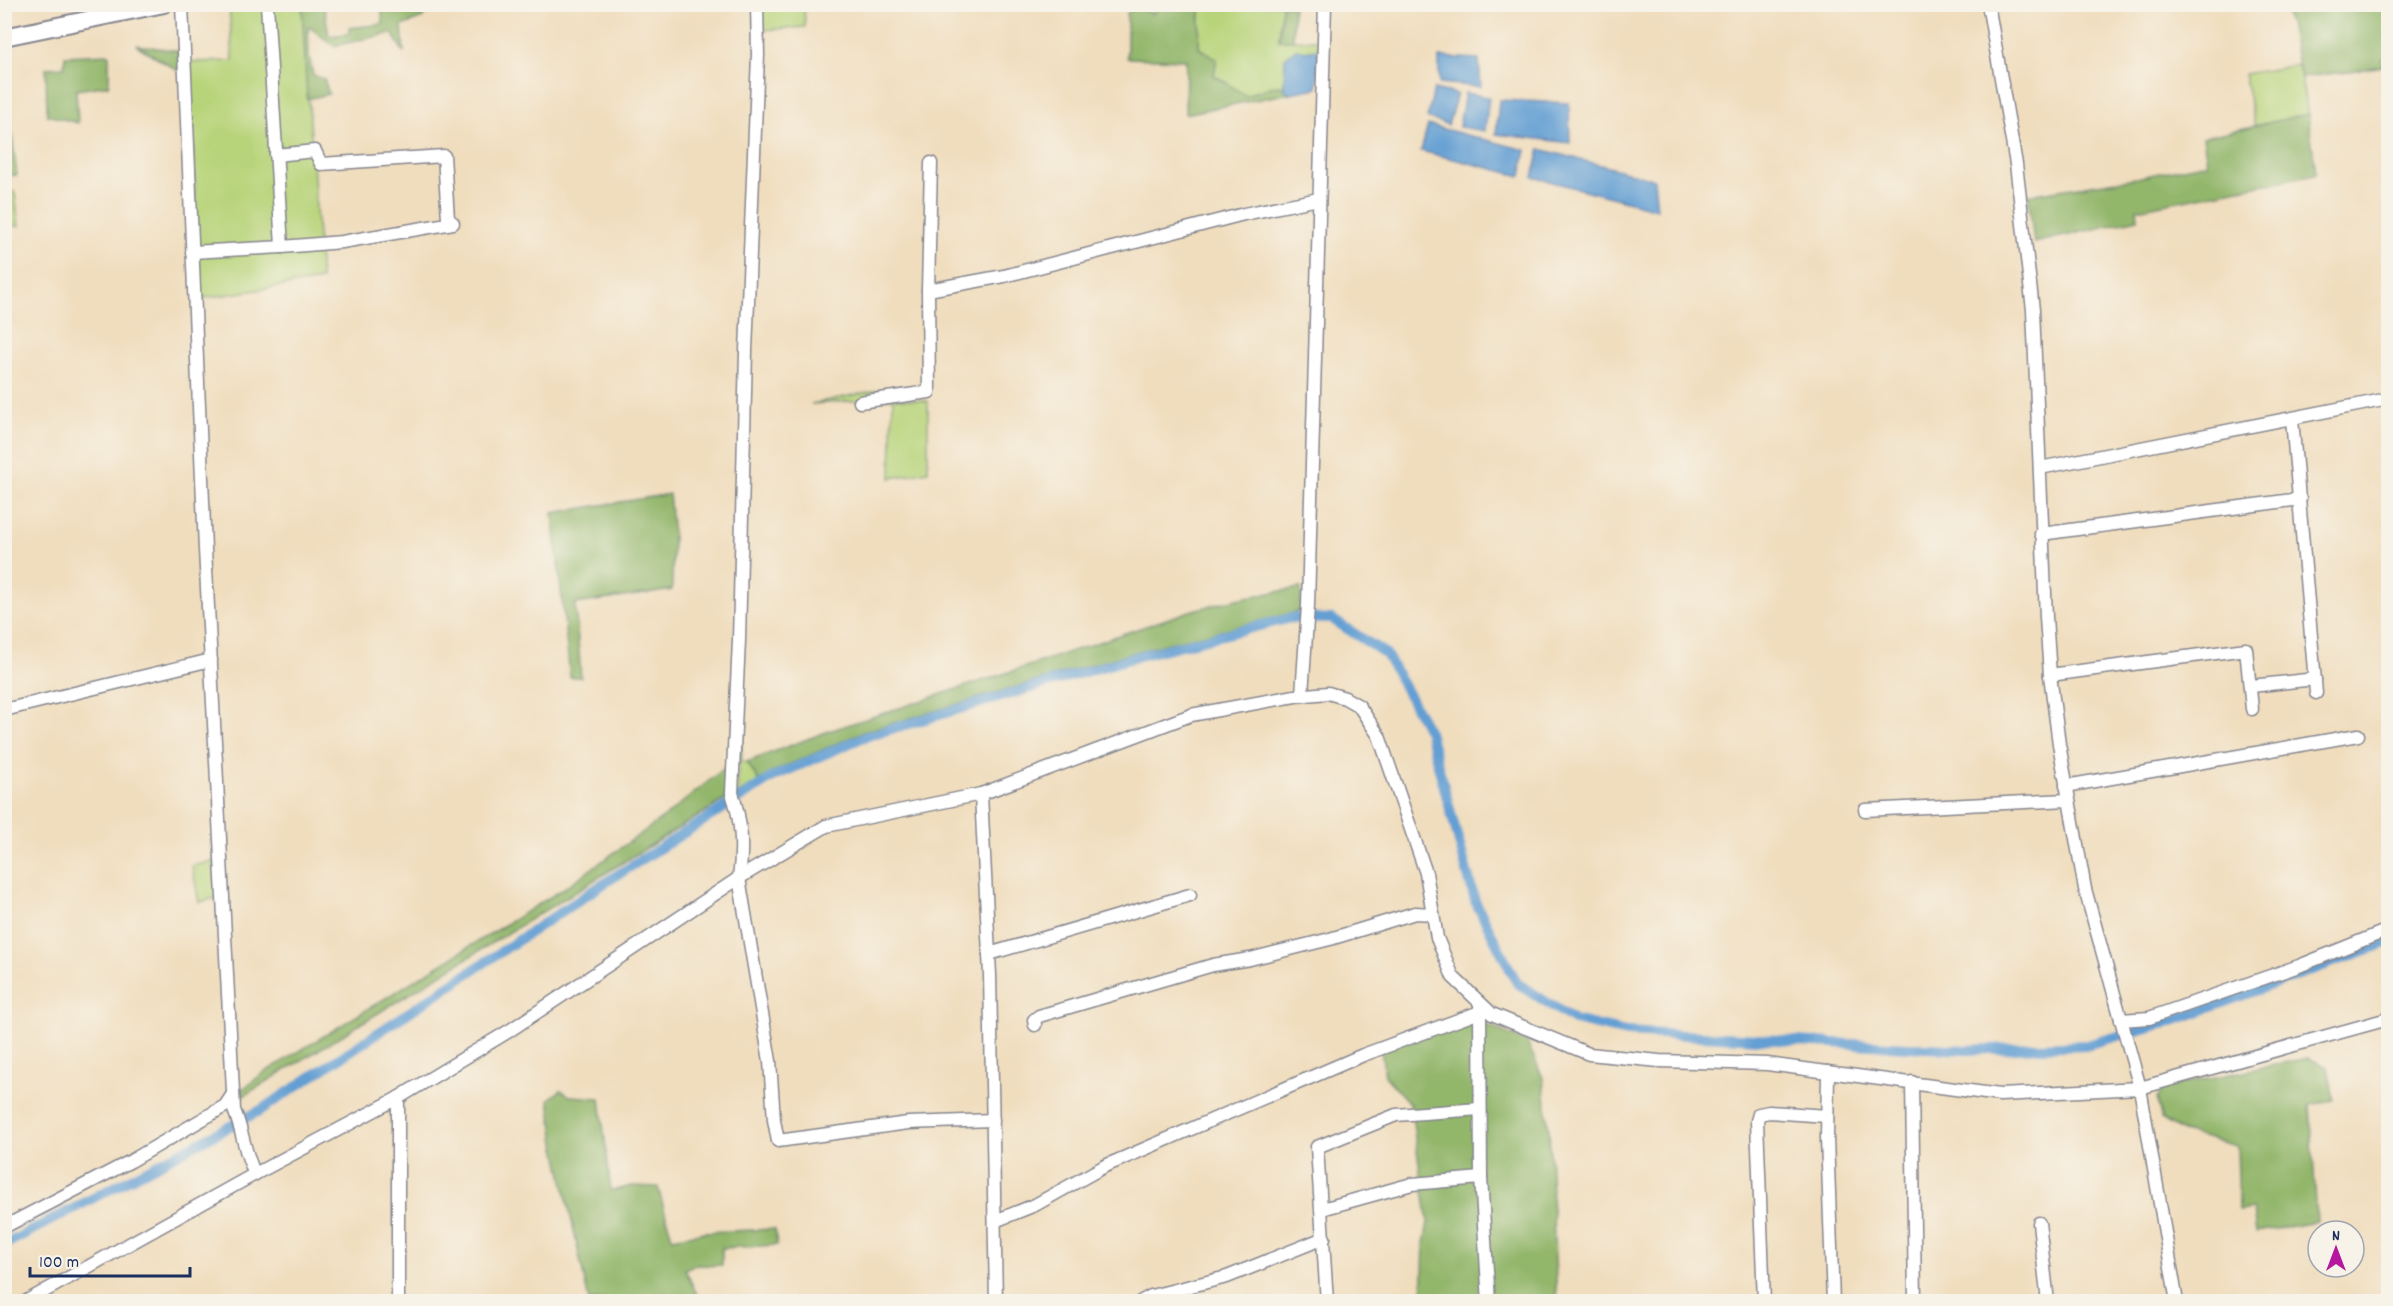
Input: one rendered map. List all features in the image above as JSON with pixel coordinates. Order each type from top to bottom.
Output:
[{"type":"main road","points":[[4,37],[164,4]]},
{"type":"street","points":[[182,4],[233,1094],[234,1110],[242,1129],[248,1160],[255,1174]]},
{"type":"street","points":[[267,4],[282,247]]},
{"type":"street","points":[[757,4],[758,55],[732,793],[740,816],[743,851],[739,878],[770,1061],[774,1120],[778,1141],[908,1123],[993,1120]]},
{"type":"street","points":[[1302,695],[1308,605],[1325,4]]},
{"type":"street","points":[[1988,4],[2016,164],[2033,310],[2041,534],[2050,675],[2068,800],[2085,889],[2140,1088],[2177,1302]]},
{"type":"street","points":[[192,252],[342,242],[453,223],[448,219],[444,156],[321,164],[315,151],[276,154]]},
{"type":"street","points":[[860,402],[929,392],[928,290],[931,163]]},
{"type":"street","points":[[928,290],[1004,276],[1244,214],[1319,199]]},
{"type":"street","points":[[2040,468],[2388,399]]},
{"type":"street","points":[[2292,419],[2316,693]]},
{"type":"street","points":[[2041,534],[2300,499]]},
{"type":"street","points":[[2050,675],[2245,643],[2252,709]]},
{"type":"street","points":[[4,710],[211,660]]},
{"type":"street","points":[[2251,686],[2315,678]]},
{"type":"street","points":[[25,1302],[255,1174],[398,1098],[508,1030],[739,878],[826,826],[981,794],[1191,715],[1302,695],[1328,693],[1345,698],[1359,706],[1379,736],[1426,873],[1437,938],[1453,977],[1480,1007],[1492,1014],[1589,1054],[1659,1061],[1767,1064],[2000,1095],[2140,1088],[2388,1019]]},
{"type":"street","points":[[2066,786],[2358,735]]},
{"type":"street","points":[[981,794],[989,954],[996,1302]]},
{"type":"street","points":[[1865,810],[2068,800]]},
{"type":"street","points":[[989,954],[1190,895]]},
{"type":"street","points":[[1035,1025],[1034,1020],[1039,1016],[1146,983],[1213,965],[1250,959],[1330,939],[1415,913],[1433,914]]},
{"type":"street","points":[[2122,1023],[2149,1018],[2299,966],[2388,930]]},
{"type":"street","points":[[1480,1007],[1481,1178],[1489,1302]]},
{"type":"street","points":[[995,1221],[1035,1205],[1105,1166],[1480,1007]]},
{"type":"street","points":[[1828,1072],[1827,1116],[1833,1302]]},
{"type":"street","points":[[1912,1082],[1915,1302]]},
{"type":"street","points":[[4,1227],[131,1161],[225,1106],[233,1094]]},
{"type":"street","points":[[398,1098],[398,1302]]},
{"type":"street","points":[[1327,1302],[1317,1147],[1396,1115],[1480,1109]]},
{"type":"street","points":[[1764,1302],[1757,1120],[1759,1114],[1769,1112],[1827,1116]]},
{"type":"street","points":[[1322,1209],[1412,1184],[1481,1178]]},
{"type":"street","points":[[2039,1223],[2048,1302]]},
{"type":"street","points":[[1140,1302],[1151,1296],[1227,1277],[1324,1238]]},
{"type":"green space","points":[[229,5],[302,5],[321,280],[199,299],[189,62],[233,61]]},
{"type":"green space","points":[[302,5],[324,5],[329,36],[349,34],[349,28],[383,24],[381,5],[454,5],[425,10],[423,18],[402,26],[404,53],[392,33],[334,46],[308,26],[309,56],[313,75],[324,79],[329,94],[307,99]]},
{"type":"green space","points":[[760,5],[804,5],[805,27],[761,30]]},
{"type":"green space","points":[[1160,5],[1200,5],[1199,48],[1217,59],[1214,75],[1246,96],[1270,87],[1281,86],[1290,93],[1185,114],[1186,60],[1127,58],[1127,13],[1139,7],[1152,14]]},
{"type":"green space","points":[[1200,5],[1282,5],[1279,40],[1320,40],[1319,49],[1305,51],[1296,49],[1285,58],[1284,89],[1281,86],[1246,96],[1214,75],[1199,48]]},
{"type":"green space","points":[[1282,5],[1293,5],[1293,40],[1279,40]]},
{"type":"green space","points":[[2285,5],[2388,5],[2388,58],[2382,59],[2383,66],[2301,78]]},
{"type":"green space","points":[[136,45],[179,51],[180,72]]},
{"type":"green space","points":[[109,54],[109,85],[76,90],[78,123],[47,115],[46,68],[64,67],[65,56]]},
{"type":"green space","points":[[2298,65],[2308,114],[2255,126],[2244,74]]},
{"type":"green space","points":[[9,113],[17,175],[8,176],[4,114]]},
{"type":"green space","points":[[2308,114],[2316,174],[2137,209],[2138,219],[2034,243],[2028,195],[2136,178],[2207,163],[2203,137]]},
{"type":"green space","points":[[4,140],[9,189],[15,193],[19,226],[5,226]]},
{"type":"green space","points":[[893,387],[893,398],[811,404]]},
{"type":"green space","points":[[893,398],[928,401],[928,471],[891,478]]},
{"type":"green space","points":[[669,494],[673,535],[672,590],[575,604],[581,677],[570,677],[553,513]]},
{"type":"green space","points":[[1301,588],[1301,611],[1146,649],[863,732],[773,772],[759,781],[747,762],[826,732],[1193,610],[1246,597]]},
{"type":"green space","points":[[741,731],[742,762],[747,762],[759,781],[737,794]]},
{"type":"green space","points":[[727,766],[726,799],[237,1100],[237,1093],[265,1072],[560,891],[667,815]]},
{"type":"green space","points":[[214,861],[217,898],[199,902],[192,866]]},
{"type":"green space","points":[[1482,1023],[1527,1042],[1543,1078],[1549,1130],[1557,1301],[1422,1301],[1424,1243],[1428,1223],[1410,1104],[1385,1076],[1381,1050],[1402,1036]]},
{"type":"green space","points":[[2308,1058],[2328,1067],[2334,1100],[2310,1105],[2317,1219],[2306,1219],[2306,1224],[2256,1232],[2253,1209],[2239,1211],[2237,1146],[2183,1132],[2161,1119],[2157,1098],[2162,1088]]},
{"type":"green space","points":[[561,1090],[570,1096],[600,1098],[611,1191],[632,1186],[658,1187],[672,1238],[705,1232],[775,1229],[777,1245],[722,1248],[722,1265],[698,1265],[685,1269],[700,1301],[589,1301],[555,1143],[549,1099]]},
{"type":"water","points":[[1296,49],[1305,51],[1319,49],[1317,88],[1290,93],[1284,89],[1285,58]]},
{"type":"water","points":[[1439,57],[1479,59],[1481,87],[1439,83]]},
{"type":"water","points":[[1434,89],[1457,94],[1448,125],[1427,118]]},
{"type":"water","points":[[1465,93],[1489,97],[1485,131],[1459,127]]},
{"type":"water","points":[[1499,100],[1569,103],[1570,143],[1496,134]]},
{"type":"water","points":[[1428,125],[1526,150],[1521,176],[1421,151]]},
{"type":"water","points":[[1540,149],[1654,179],[1657,209],[1533,177]]},
{"type":"waterway","points":[[4,1245],[261,1110],[611,879],[773,777],[864,737],[1146,654],[1291,618],[1332,619],[1386,654],[1429,732],[1475,901],[1517,983],[1574,1020],[1626,1032],[1966,1050],[2086,1045],[2173,1021],[2388,942]]}]
